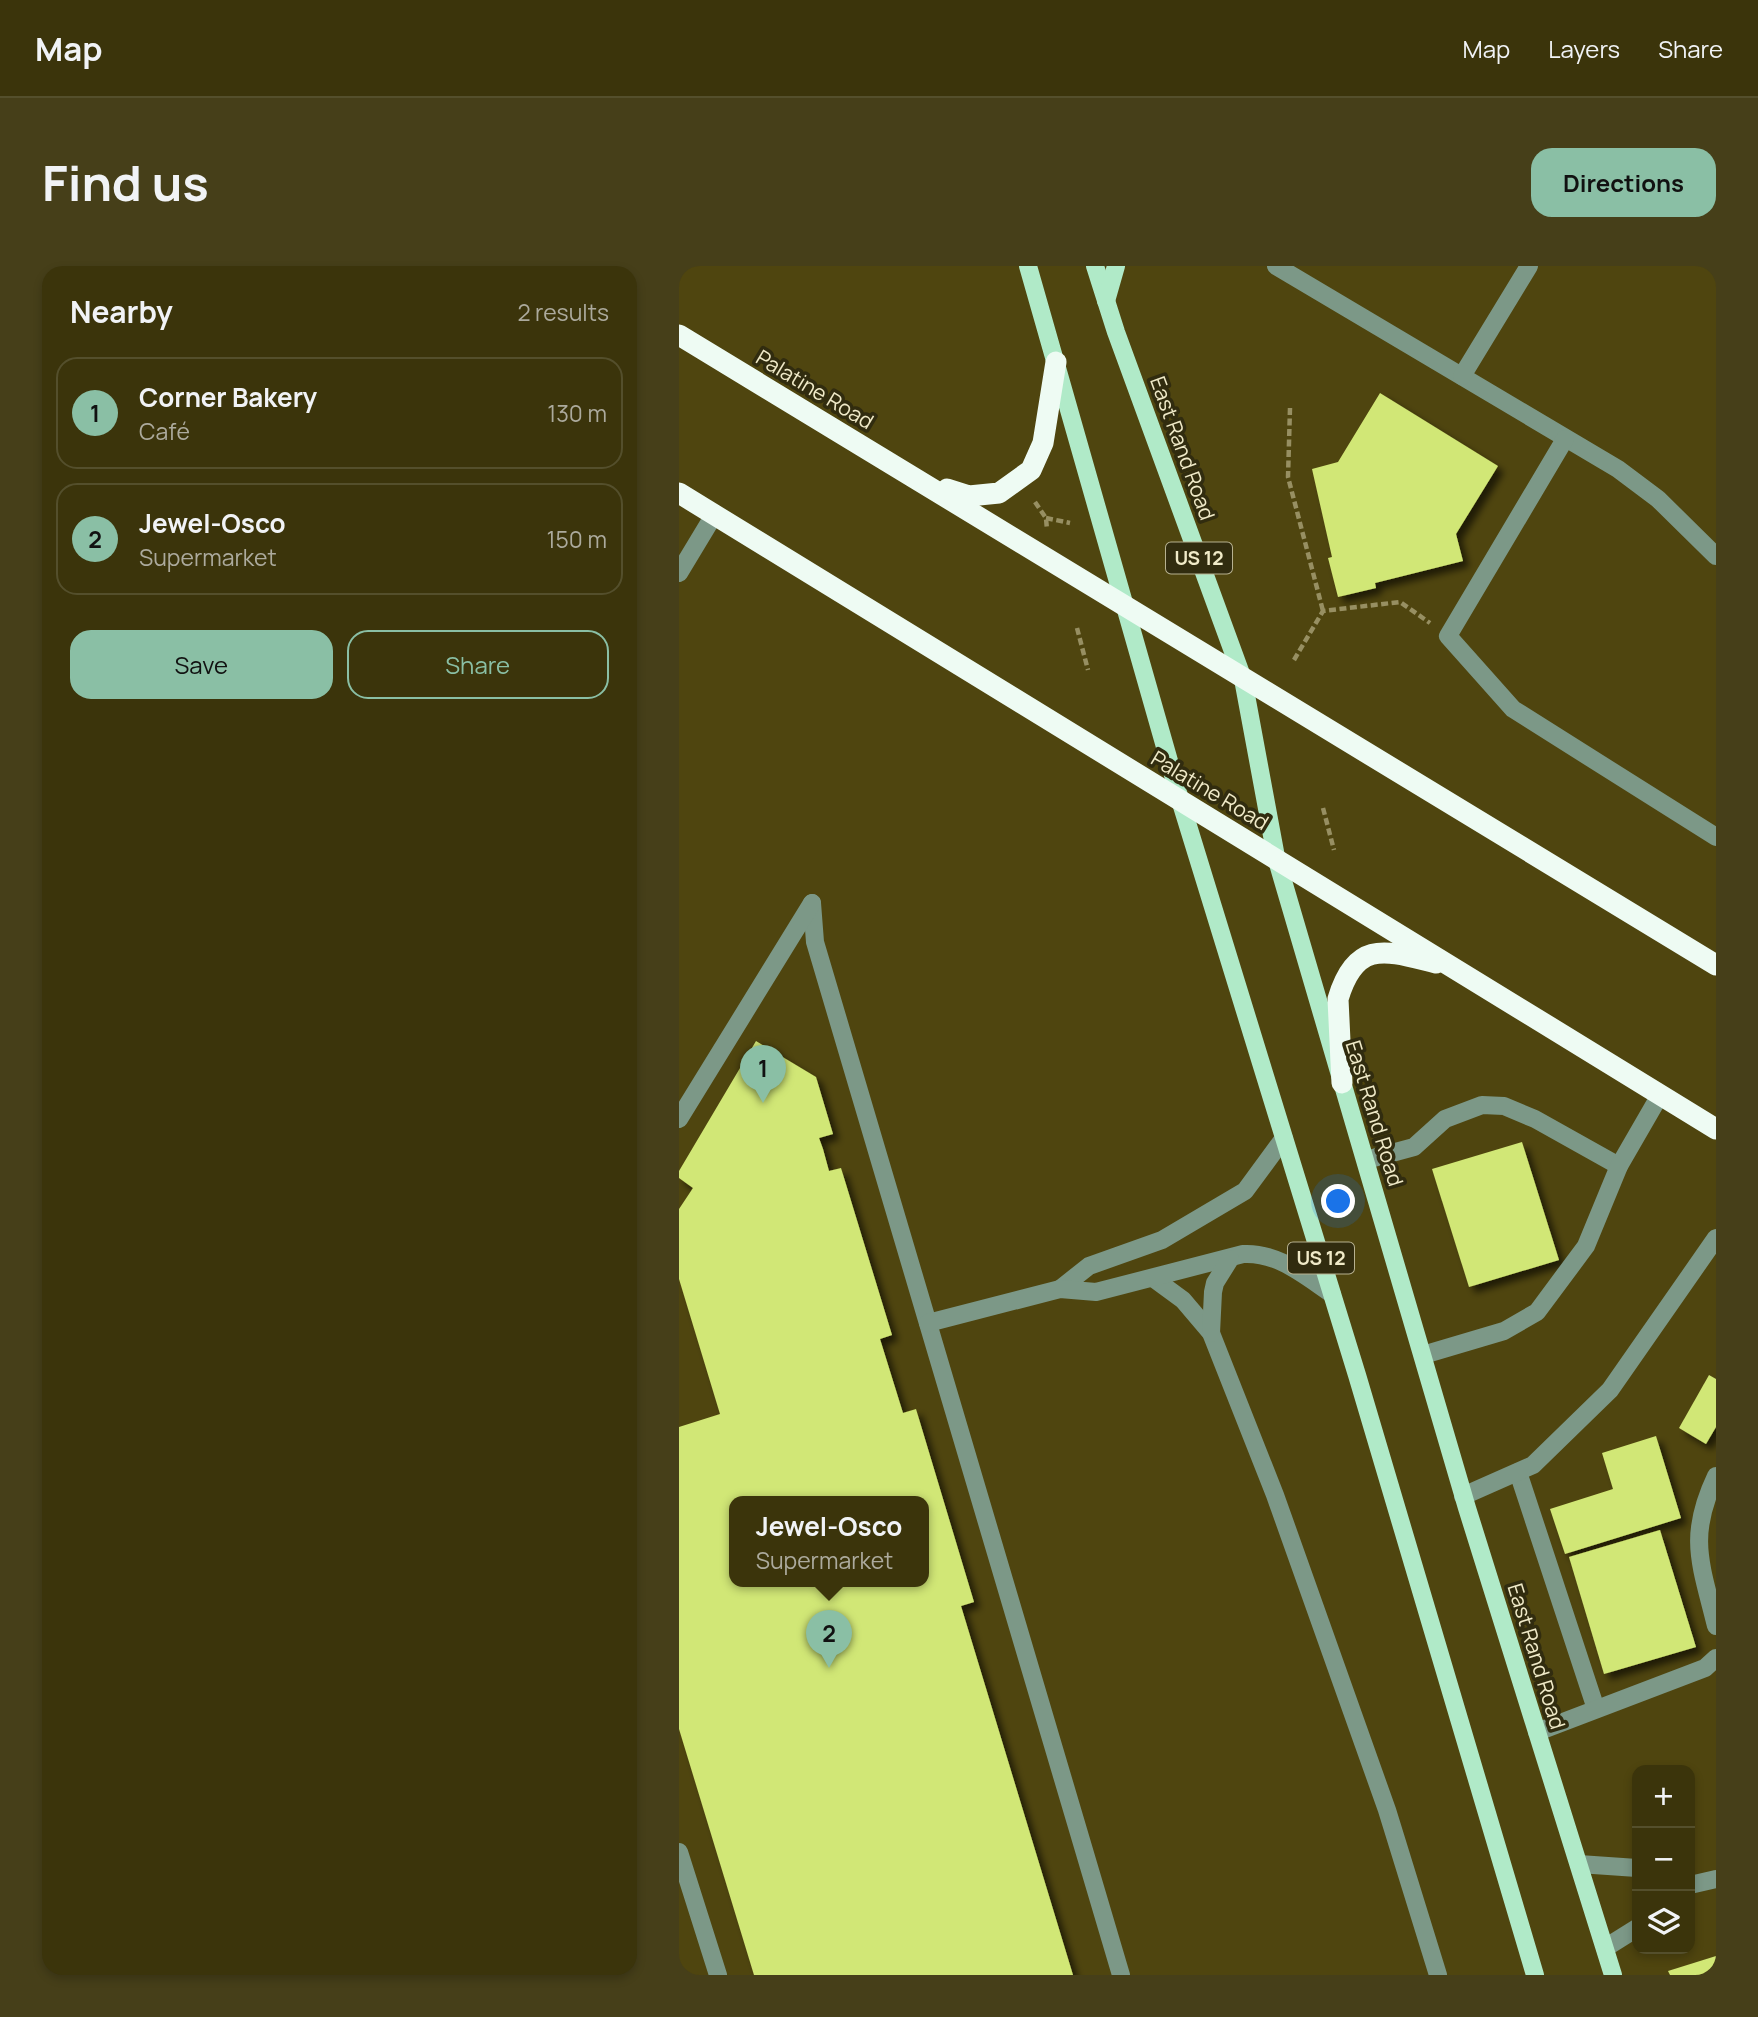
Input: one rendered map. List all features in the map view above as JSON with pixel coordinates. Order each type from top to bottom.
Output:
[{"type":"highway","name":"Palatine Road","points":[[679,335],[1716,965]]},
{"type":"highway","points":[[913,477],[969,496],[999,493],[1031,470],[1043,443],[1056,362]]},
{"type":"highway","name":"Palatine Road","points":[[679,493],[1716,1129]]},
{"type":"highway","points":[[1342,1083],[1338,999],[1347,976],[1360,961],[1370,954],[1391,952],[1455,968]]},
{"type":"main road","name":"US 12","points":[[1028,266],[1181,803],[1332,1294],[1535,1975]]},
{"type":"main road","name":"East Rand Road","points":[[1095,266],[1243,679],[1276,858],[1463,1496],[1613,1975]]},
{"type":"main road","points":[[1106,301],[1116,266]]},
{"type":"street","points":[[1276,266],[1618,469],[1658,499],[1716,556]]},
{"type":"street","points":[[1462,376],[1529,266]]},
{"type":"street","points":[[1565,439],[1448,636],[1513,709],[1716,837]]},
{"type":"street","points":[[679,573],[714,515]]},
{"type":"street","points":[[679,1119],[812,903],[815,942],[1121,1975]]},
{"type":"street","points":[[1423,1355],[1504,1331],[1537,1312],[1586,1246],[1619,1166],[1660,1095]]},
{"type":"street","points":[[1366,1160],[1414,1147],[1445,1119],[1482,1105],[1504,1106],[1535,1119],[1619,1166]]},
{"type":"street","points":[[1060,1289],[1089,1266],[1162,1240],[1245,1191],[1284,1138]]},
{"type":"street","points":[[1463,1496],[1533,1465],[1610,1390],[1716,1238]]},
{"type":"street","points":[[928,1323],[1060,1289],[1096,1292],[1243,1254],[1271,1256],[1332,1294]]},
{"type":"street","points":[[1211,1333],[1215,1283],[1230,1259]]},
{"type":"street","points":[[1153,1278],[1183,1300],[1211,1333],[1275,1495],[1385,1803],[1438,1975]]},
{"type":"street","points":[[1518,1472],[1596,1709]]},
{"type":"street","points":[[1716,1476],[1702,1510],[1698,1546],[1716,1626]]},
{"type":"street","points":[[1537,1732],[1705,1668],[1716,1658]]},
{"type":"street","points":[[679,1852],[718,1975]]},
{"type":"street","points":[[1579,1864],[1632,1868]]},
{"type":"street","points":[[1695,1884],[1716,1879]]},
{"type":"street","points":[[1605,1948],[1632,1931]]},
{"type":"path","points":[[1290,408],[1288,477],[1323,611],[1294,660]]},
{"type":"path","points":[[1035,502],[1046,518],[1047,538]]},
{"type":"path","points":[[1046,518],[1070,523]]},
{"type":"path","points":[[1323,611],[1400,602],[1448,636]]},
{"type":"path","points":[[1077,628],[1088,670]]},
{"type":"path","points":[[1323,808],[1334,850]]},
{"type":"building","points":[[1380,393],[1498,466],[1456,534],[1463,561],[1375,583],[1376,588],[1338,597],[1312,469],[1338,462]]},
{"type":"building","points":[[756,1041],[816,1077],[833,1134],[819,1138],[829,1171],[841,1168],[892,1335],[880,1339],[903,1413],[916,1409],[974,1602],[961,1606],[1073,1975],[754,1975],[679,1729],[679,1427],[720,1414],[679,1279],[679,1209],[693,1188],[679,1178],[679,1171]]},
{"type":"building","points":[[1522,1142],[1559,1260],[1469,1287],[1432,1169]]},
{"type":"building","points":[[1709,1375],[1716,1379],[1716,1427],[1706,1444],[1679,1428]]},
{"type":"building","points":[[1656,1436],[1681,1518],[1565,1554],[1550,1509],[1613,1489],[1602,1453]]},
{"type":"building","points":[[1660,1530],[1696,1647],[1604,1674],[1569,1557]]},
{"type":"building","points":[[1716,1956],[1716,1975],[1670,1975],[1668,1971]]},
{"type":"place","name":"Corner Bakery","points":[[763,1103]]},
{"type":"place","name":"Jewel-Osco","points":[[829,1668]]}]
